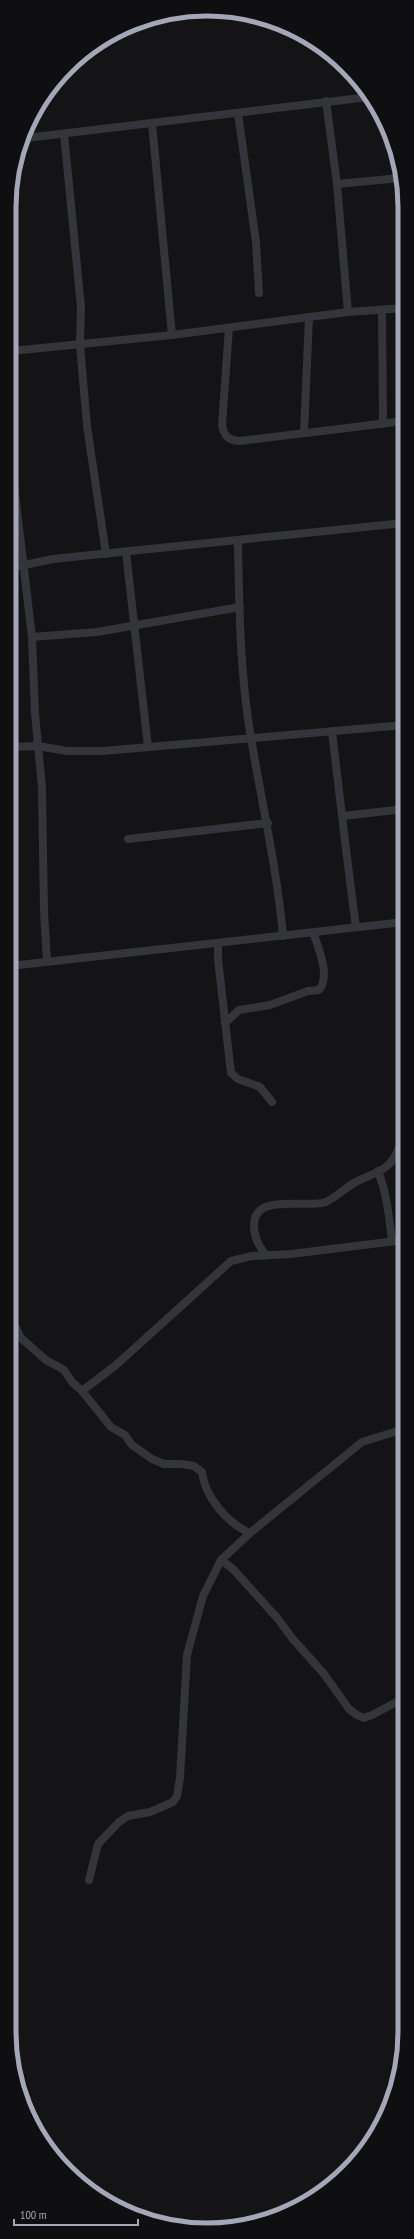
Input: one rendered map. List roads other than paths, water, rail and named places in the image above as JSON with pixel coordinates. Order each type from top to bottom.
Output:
[{"type":"street","points":[[29,138],[364,98]]},
{"type":"street","points":[[326,101],[337,184],[348,312]]},
{"type":"street","points":[[238,113],[256,242],[259,293]]},
{"type":"street","points":[[152,123],[172,335]]},
{"type":"street","points":[[64,134],[81,307],[80,345],[87,426],[106,554]]},
{"type":"street","points":[[337,184],[395,178]]},
{"type":"street","points":[[16,350],[172,335],[348,312],[398,309]]},
{"type":"street","points":[[382,310],[383,424]]},
{"type":"street","points":[[304,433],[309,317]]},
{"type":"street","points":[[229,328],[222,426],[224,434],[230,440],[239,441],[398,422]]},
{"type":"street","points":[[16,501],[32,636],[38,746],[42,788],[44,911],[47,961]]},
{"type":"street","points":[[16,567],[53,559],[144,549],[238,542],[398,524]]},
{"type":"street","points":[[238,542],[244,677],[250,737],[268,824],[280,903],[283,936]]},
{"type":"street","points":[[126,552],[133,625],[148,747]]},
{"type":"street","points":[[32,636],[91,632],[240,607]]},
{"type":"street","points":[[16,747],[38,746],[67,751],[103,751],[250,737],[332,732],[398,726]]},
{"type":"street","points":[[332,732],[356,927]]},
{"type":"street","points":[[343,816],[398,810]]},
{"type":"street","points":[[128,839],[268,824]]},
{"type":"street","points":[[16,965],[138,953],[398,923]]},
{"type":"street","points":[[225,1023],[239,1010],[270,1005],[308,991],[319,990],[324,981],[319,949],[313,932]]},
{"type":"street","points":[[218,943],[218,959],[232,1076],[260,1087],[272,1102]]},
{"type":"street","points":[[266,1255],[258,1245],[254,1232],[254,1220],[260,1211],[269,1206],[282,1204],[313,1204],[325,1202],[386,1167],[396,1155],[398,1150]]},
{"type":"street","points":[[378,1171],[383,1185],[392,1241]]},
{"type":"street","points":[[82,1391],[121,1360],[231,1261],[266,1255],[398,1240]]},
{"type":"street","points":[[16,1328],[21,1338],[46,1360],[64,1370],[72,1382],[82,1391],[111,1428],[125,1435],[132,1445],[152,1459],[164,1464],[194,1466],[202,1472],[205,1490],[211,1498],[229,1520],[239,1528],[250,1533]]},
{"type":"street","points":[[89,1880],[98,1844],[119,1822],[128,1816],[150,1812],[173,1802],[177,1796],[180,1778],[187,1655],[203,1596],[221,1560],[250,1533],[362,1442],[398,1431]]},
{"type":"street","points":[[221,1560],[232,1569],[278,1619],[292,1638],[324,1674],[349,1709],[357,1716],[364,1718],[398,1701]]}]
